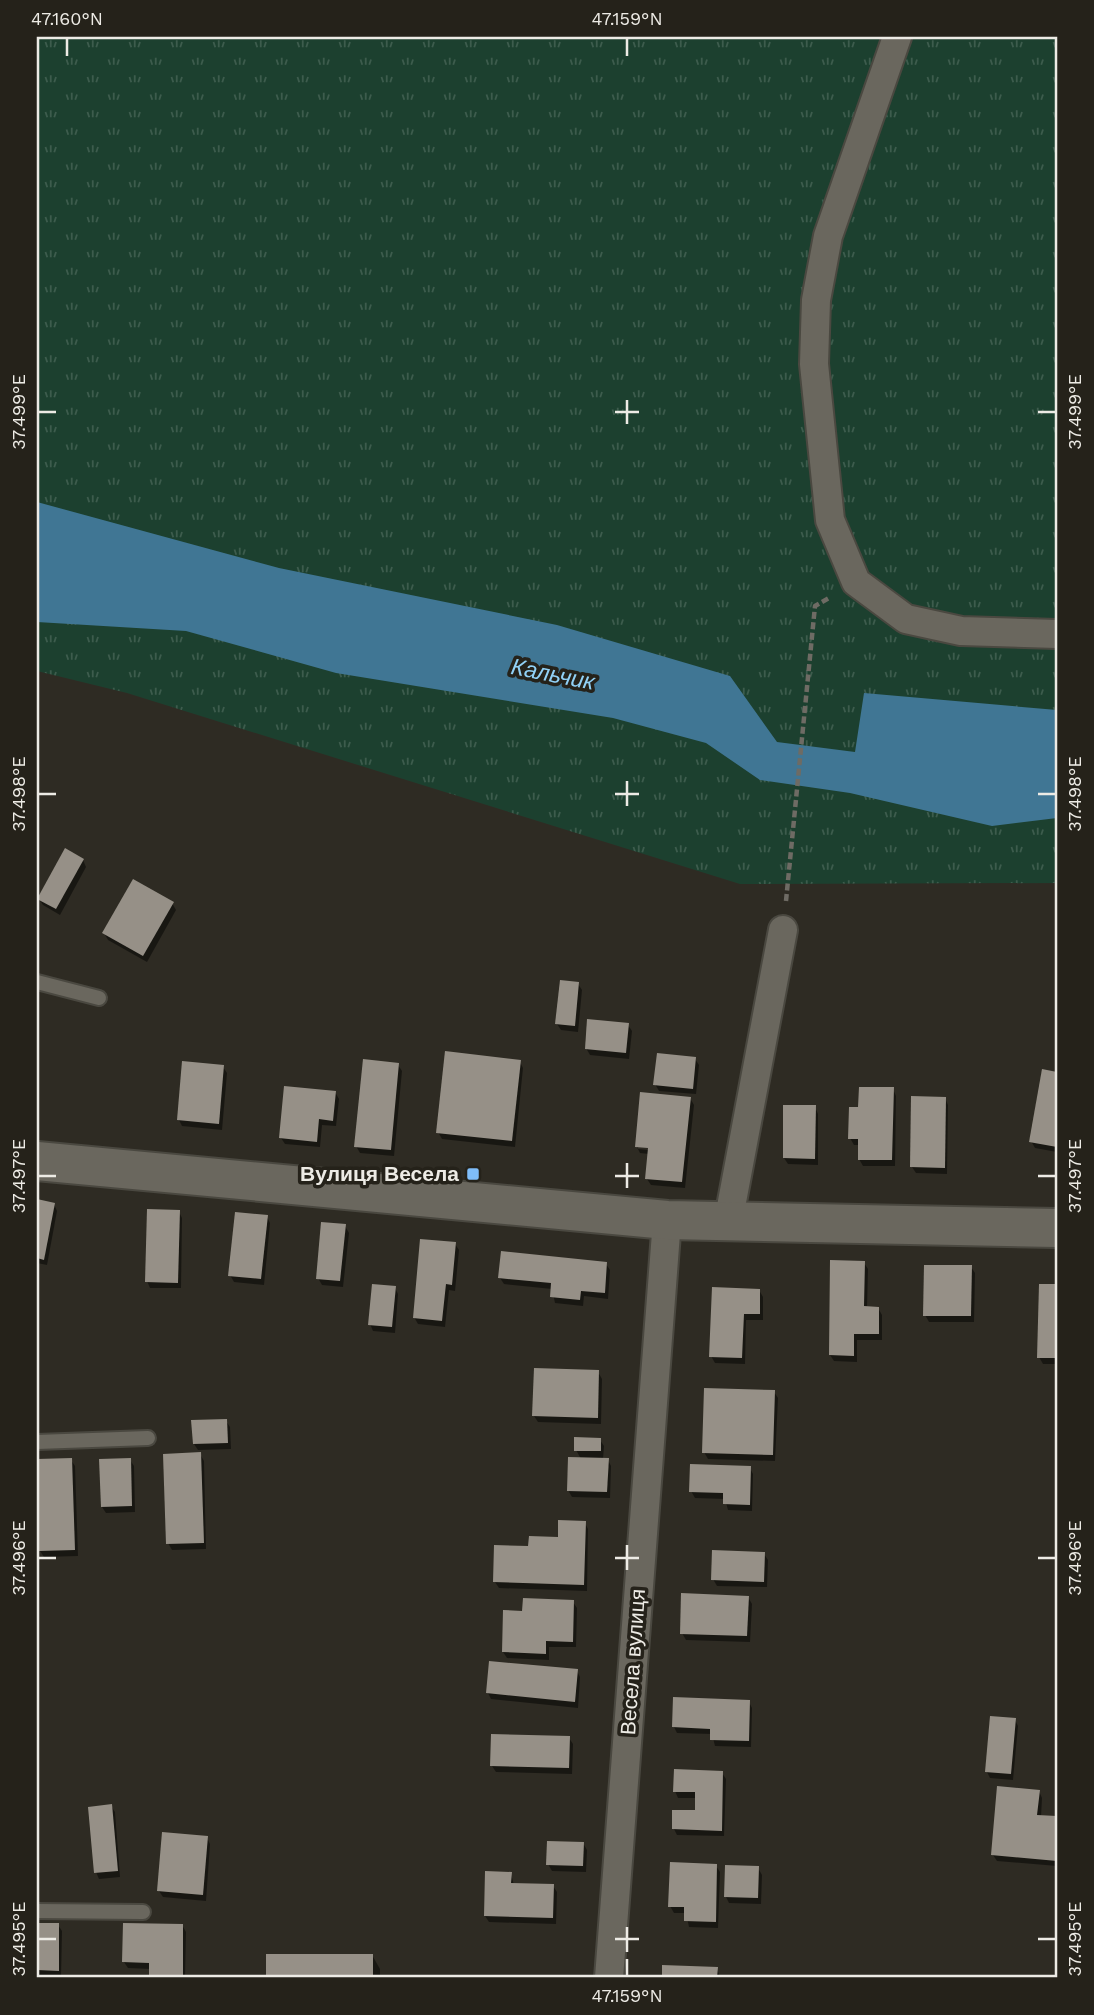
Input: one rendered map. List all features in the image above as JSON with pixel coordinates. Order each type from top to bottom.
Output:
[{"type":"street","points":[[897,37],[828,236],[816,300],[814,364],[830,520],[856,582],[906,619],[961,631],[1057,634]]},
{"type":"street","points":[[728,1223],[783,930]]},
{"type":"street","points":[[37,1161],[667,1220],[1057,1228]]},
{"type":"street","name":"Весела вулиця","points":[[609,1978],[667,1220]]},
{"type":"lane","points":[[37,982],[99,998]]},
{"type":"lane","points":[[37,1442],[148,1438]]},
{"type":"lane","points":[[37,1911],[143,1912]]},
{"type":"path","points":[[783,930],[815,606]]},
{"type":"green space","points":[[37,37],[1057,37],[1057,883],[740,884],[127,693],[37,671]]},
{"type":"water","name":"Кальчик","points":[[37,502],[279,568],[557,625],[730,676],[777,742],[855,752],[864,693],[1057,710],[1057,818],[992,826],[850,793],[760,780],[706,743],[613,718],[336,673],[186,631],[37,622]]},
{"type":"building","points":[[65,848],[84,859],[56,909],[37,899]]},
{"type":"building","points":[[133,879],[174,902],[143,956],[102,933]]},
{"type":"building","points":[[560,980],[579,982],[575,1026],[555,1024]]},
{"type":"building","points":[[587,1019],[629,1023],[626,1053],[585,1049]]},
{"type":"building","points":[[445,1051],[521,1060],[512,1141],[436,1133]]},
{"type":"building","points":[[657,1053],[696,1057],[693,1089],[653,1085]]},
{"type":"building","points":[[363,1059],[399,1063],[391,1150],[354,1147]]},
{"type":"building","points":[[182,1061],[224,1065],[219,1124],[177,1120]]},
{"type":"building","points":[[1042,1069],[1057,1072],[1057,1147],[1029,1142]]},
{"type":"building","points":[[284,1086],[336,1091],[333,1121],[319,1119],[317,1142],[279,1138]]},
{"type":"building","points":[[859,1087],[894,1087],[892,1160],[858,1160],[858,1139],[848,1139],[849,1107],[858,1107]]},
{"type":"building","points":[[640,1092],[691,1097],[682,1182],[645,1179],[648,1148],[635,1147]]},
{"type":"building","points":[[911,1096],[946,1097],[945,1168],[910,1167]]},
{"type":"building","points":[[783,1105],[816,1105],[815,1159],[783,1158]]},
{"type":"building","points":[[37,1199],[55,1203],[44,1260],[37,1258]]},
{"type":"building","points":[[147,1209],[180,1210],[178,1283],[145,1282]]},
{"type":"building","points":[[235,1212],[268,1215],[261,1279],[228,1276]]},
{"type":"building","points":[[321,1222],[346,1224],[340,1281],[316,1279]]},
{"type":"building","points":[[420,1239],[456,1242],[452,1285],[446,1284],[442,1321],[413,1318]]},
{"type":"building","points":[[501,1251],[607,1262],[605,1293],[581,1291],[580,1300],[550,1297],[551,1283],[498,1278]]},
{"type":"building","points":[[830,1260],[865,1261],[864,1306],[879,1307],[879,1334],[854,1334],[854,1356],[829,1355]]},
{"type":"building","points":[[924,1265],[972,1265],[971,1316],[923,1316]]},
{"type":"building","points":[[372,1284],[396,1286],[392,1327],[368,1325]]},
{"type":"building","points":[[1039,1284],[1057,1284],[1057,1358],[1037,1358]]},
{"type":"building","points":[[712,1287],[760,1289],[760,1314],[744,1314],[742,1358],[709,1357]]},
{"type":"building","points":[[534,1368],[599,1370],[598,1418],[532,1416]]},
{"type":"building","points":[[704,1388],[775,1390],[773,1455],[702,1453]]},
{"type":"building","points":[[227,1419],[228,1443],[193,1444],[191,1420]]},
{"type":"building","points":[[574,1437],[601,1438],[601,1451],[574,1451]]},
{"type":"building","points":[[201,1452],[204,1543],[166,1544],[163,1454]]},
{"type":"building","points":[[568,1457],[609,1458],[607,1492],[567,1491]]},
{"type":"building","points":[[72,1458],[75,1550],[39,1551],[37,1459]]},
{"type":"building","points":[[131,1458],[132,1506],[101,1507],[99,1459]]},
{"type":"building","points":[[690,1464],[751,1466],[750,1505],[723,1504],[723,1493],[689,1492]]},
{"type":"building","points":[[558,1520],[586,1521],[584,1585],[493,1582],[494,1545],[528,1546],[529,1536],[558,1537]]},
{"type":"building","points":[[712,1550],[765,1552],[764,1582],[711,1580]]},
{"type":"building","points":[[681,1593],[749,1596],[747,1636],[680,1634]]},
{"type":"building","points":[[523,1598],[574,1600],[573,1642],[546,1641],[546,1654],[502,1652],[503,1610],[522,1611]]},
{"type":"building","points":[[489,1661],[578,1669],[575,1702],[486,1693]]},
{"type":"building","points":[[673,1697],[750,1700],[749,1741],[710,1740],[710,1729],[672,1727]]},
{"type":"building","points":[[990,1716],[1016,1718],[1011,1774],[985,1772]]},
{"type":"building","points":[[491,1734],[570,1736],[569,1768],[490,1766]]},
{"type":"building","points":[[674,1769],[723,1771],[722,1831],[672,1829],[672,1810],[695,1810],[695,1792],[673,1792]]},
{"type":"building","points":[[997,1786],[1040,1790],[1037,1815],[1057,1816],[1057,1861],[991,1855]]},
{"type":"building","points":[[112,1804],[118,1871],[94,1873],[88,1807]]},
{"type":"building","points":[[162,1832],[208,1836],[203,1895],[157,1891]]},
{"type":"building","points":[[547,1841],[584,1842],[583,1866],[546,1865]]},
{"type":"building","points":[[670,1862],[717,1864],[716,1922],[684,1921],[684,1907],[668,1907]]},
{"type":"building","points":[[725,1865],[759,1866],[758,1898],[724,1897]]},
{"type":"building","points":[[485,1871],[512,1872],[511,1883],[554,1884],[553,1918],[484,1916]]},
{"type":"building","points":[[37,1923],[59,1923],[59,1971],[37,1970]]},
{"type":"building","points":[[123,1923],[183,1924],[183,1978],[149,1978],[149,1963],[122,1962]]},
{"type":"building","points":[[266,1954],[373,1954],[373,1978],[266,1978]]},
{"type":"building","points":[[662,1965],[718,1967],[717,1978],[662,1978]]},
{"type":"place","name":"Вулиця Весела","points":[[473,1174]]}]
